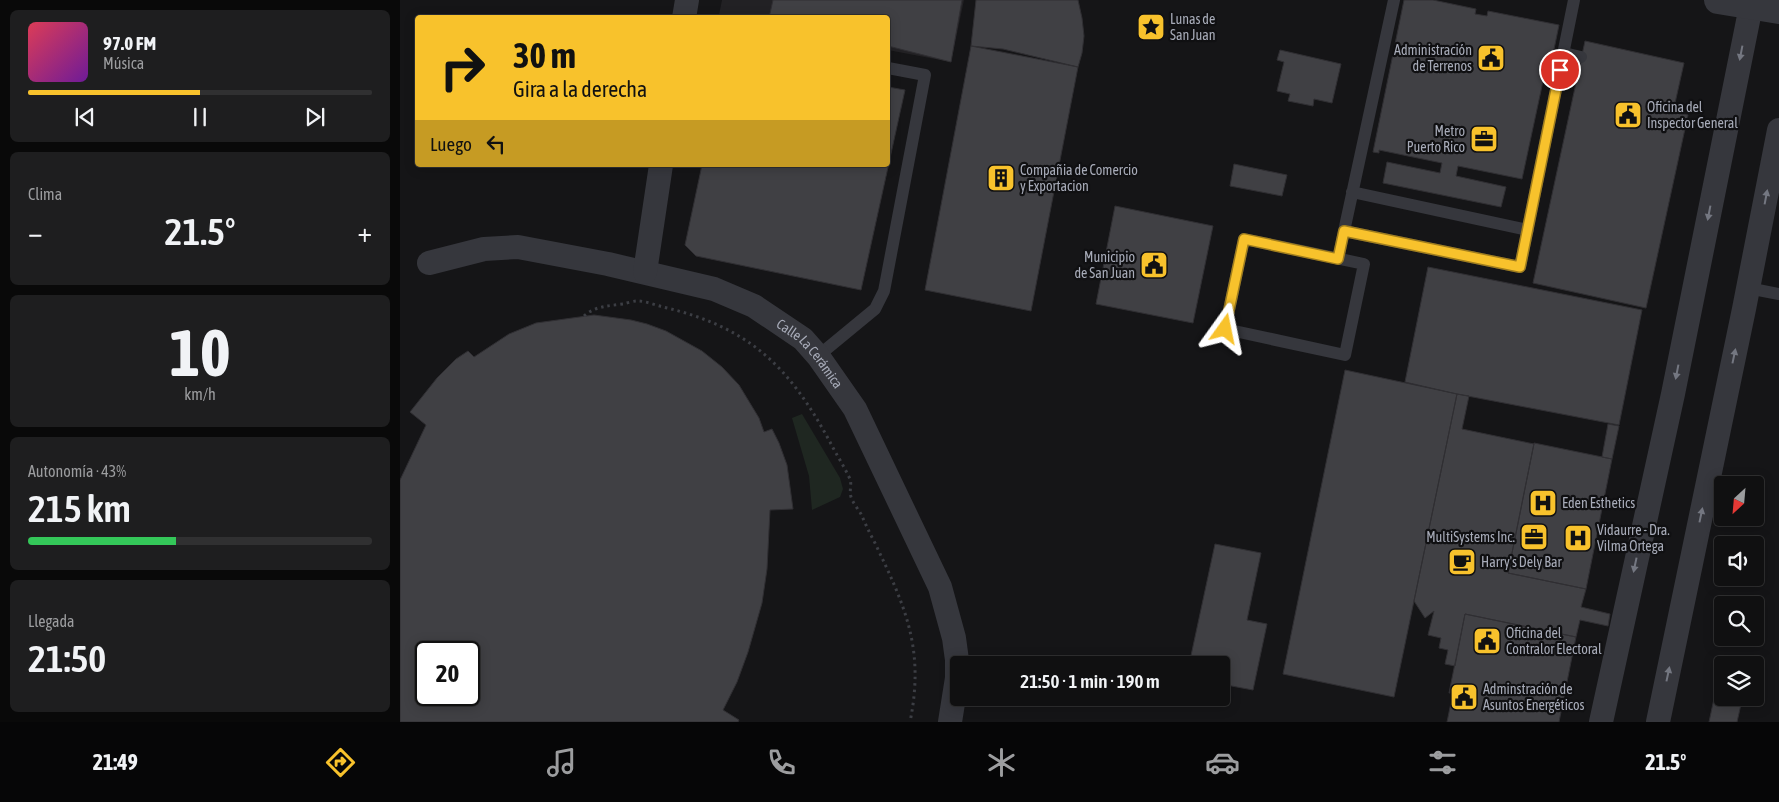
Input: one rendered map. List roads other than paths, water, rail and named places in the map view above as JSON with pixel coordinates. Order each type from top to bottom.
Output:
[{"type":"street","points":[[684,15],[687,0]]},
{"type":"street","points":[[1601,722],[1673,394],[1764,5],[1718,0]]},
{"type":"street","points":[[1658,722],[1779,130]]},
{"type":"street","points":[[645,272],[662,167]]},
{"type":"street","name":"Calle La Cerámica","points":[[429,263],[484,249],[518,248],[645,272],[714,289],[754,306],[803,339],[818,356],[855,408],[940,587],[954,638],[957,660],[957,678],[950,722]]},
{"type":"lane","points":[[1338,259],[1394,0]]},
{"type":"lane","points":[[1344,231],[1520,267],[1574,0]]},
{"type":"lane","points":[[1564,53],[1581,57]]},
{"type":"lane","points":[[818,356],[874,309],[884,291],[925,75],[890,68]]},
{"type":"lane","points":[[1352,192],[1528,230]]},
{"type":"lane","points":[[1244,239],[1338,259],[1364,264],[1344,355],[1225,329],[1244,239]]},
{"type":"lane","points":[[1748,288],[1779,294]]},
{"type":"place","name":"Lunas de San Juan","points":[[1151,27]]},
{"type":"place","name":"Administración de Terrenos","points":[[1491,58]]},
{"type":"place","name":"Oficina del Inspector General","points":[[1628,115]]},
{"type":"place","name":"Metro Puerto Rico","points":[[1484,139]]},
{"type":"place","name":"Compañia de Comercio y Exportacion","points":[[1001,178]]},
{"type":"place","name":"Municipio de San Juan","points":[[1154,265]]},
{"type":"place","name":"Eden Esthetics","points":[[1543,503]]},
{"type":"place","name":"MultiSystems Inc.","points":[[1534,537]]},
{"type":"place","name":"Vidaurre - Dra. Vilma Ortega","points":[[1578,538]]},
{"type":"place","name":"Harry's Dely Bar","points":[[1462,562]]},
{"type":"place","name":"Oficina del Contralor Electoral","points":[[1487,641]]},
{"type":"place","name":"Adminstración de Asuntos Energéticos","points":[[1464,697]]}]
